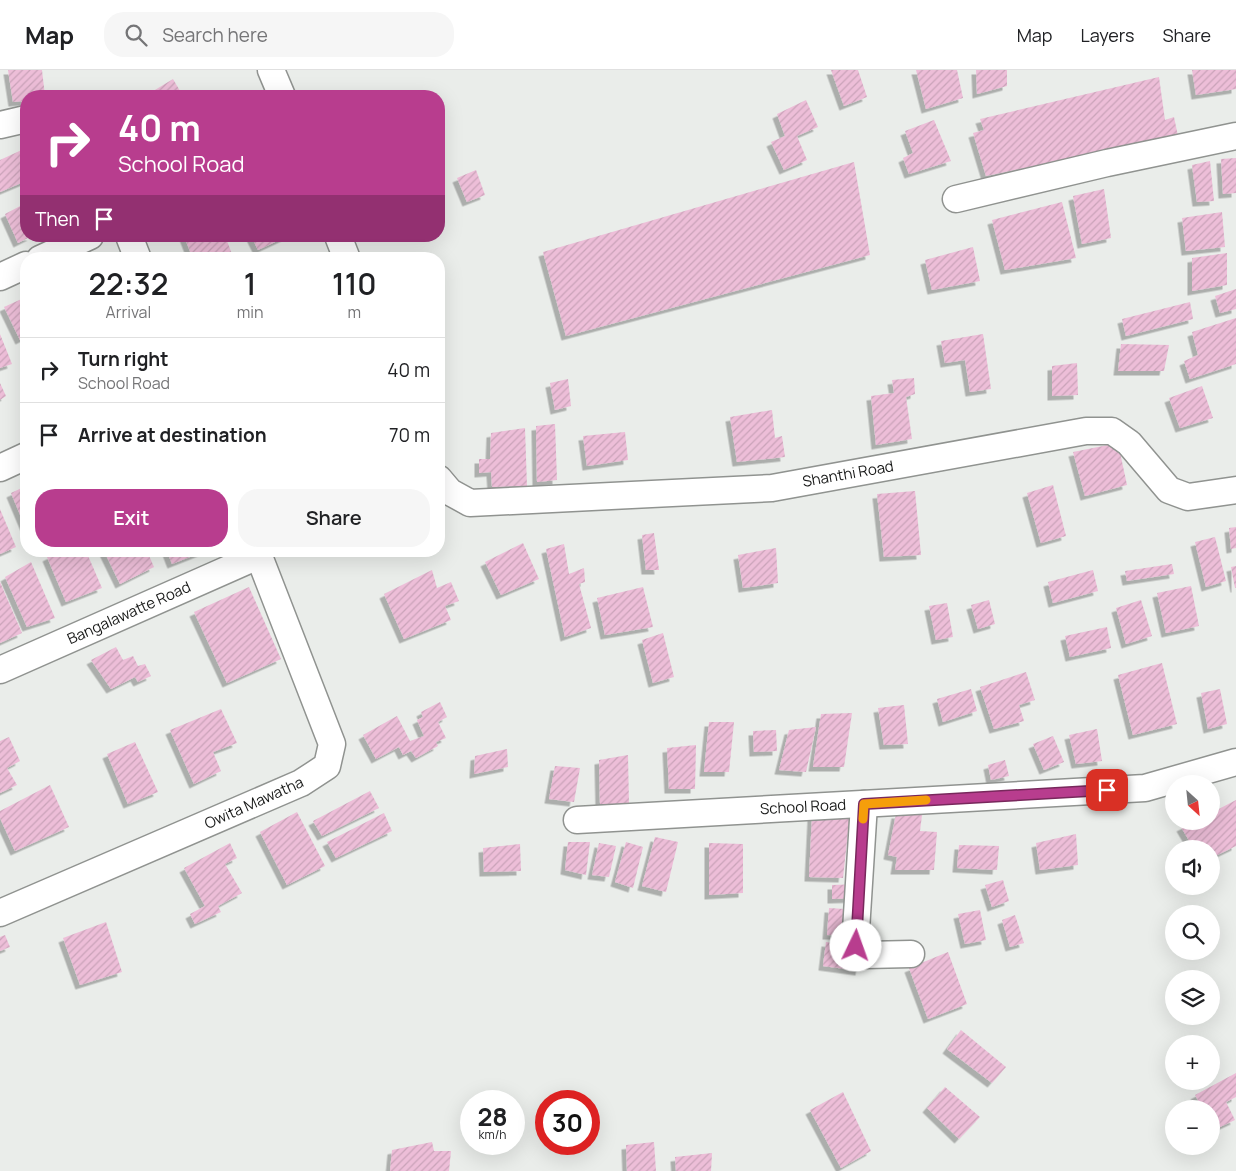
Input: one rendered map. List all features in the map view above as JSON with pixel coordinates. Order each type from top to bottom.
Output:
[{"type":"street","points":[[271,70],[279,90]]},
{"type":"street","points":[[0,125],[20,120]]},
{"type":"street","points":[[956,199],[1107,163],[1236,136]]},
{"type":"street","points":[[55,252],[77,242]]},
{"type":"street","points":[[0,277],[20,268]]},
{"type":"street","name":"Shanthi Road","points":[[445,486],[450,492],[470,503],[772,488],[1086,432],[1112,431],[1129,442],[1169,490],[1188,497],[1236,490]]},
{"type":"street","points":[[0,468],[20,459]]},
{"type":"street","name":"Bangalawatte Road","points":[[0,670],[250,557]]},
{"type":"street","name":"Owita Mawatha","points":[[0,913],[301,783],[327,766],[332,744],[258,557]]},
{"type":"street","name":"School Road","points":[[577,820],[1144,788],[1236,762]]},
{"type":"street","points":[[864,804],[856,946],[859,952],[865,955],[911,954]]},
{"type":"building","points":[[8,70],[42,70],[44,90],[20,90],[20,101],[13,102]]},
{"type":"building","points":[[831,70],[858,70],[867,97],[844,106]]},
{"type":"building","points":[[916,70],[957,70],[963,98],[926,109]]},
{"type":"building","points":[[976,70],[1007,70],[1007,86],[977,94]]},
{"type":"building","points":[[1192,70],[1236,70],[1236,89],[1196,95]]},
{"type":"building","points":[[1159,77],[1165,120],[1174,117],[1178,136],[986,176],[973,133],[984,130],[980,119]]},
{"type":"building","points":[[173,79],[179,90],[155,90]]},
{"type":"building","points":[[806,100],[818,127],[797,136],[807,160],[784,170],[771,142],[785,136],[777,114]]},
{"type":"building","points":[[934,120],[951,161],[909,174],[903,158],[913,153],[905,131]]},
{"type":"building","points":[[20,151],[20,184],[0,192],[0,160]]},
{"type":"building","points":[[1236,158],[1236,193],[1223,194],[1221,159]]},
{"type":"building","points":[[1210,161],[1214,201],[1197,202],[1192,165]]},
{"type":"building","points":[[854,162],[870,255],[566,336],[543,252]]},
{"type":"building","points":[[476,170],[485,195],[467,202],[457,178]]},
{"type":"building","points":[[1104,189],[1111,238],[1082,244],[1073,196]]},
{"type":"building","points":[[1062,202],[1076,258],[1005,270],[992,220]]},
{"type":"building","points":[[20,206],[20,242],[18,243],[5,214]]},
{"type":"building","points":[[1222,212],[1225,247],[1186,251],[1182,218]]},
{"type":"building","points":[[186,242],[227,242],[231,252],[190,252]]},
{"type":"building","points":[[254,242],[275,242],[258,250]]},
{"type":"building","points":[[973,247],[980,281],[932,290],[925,260]]},
{"type":"building","points":[[1227,253],[1227,285],[1192,291],[1192,258]]},
{"type":"building","points":[[1236,289],[1236,309],[1220,313],[1215,296]]},
{"type":"building","points":[[20,300],[20,340],[4,307]]},
{"type":"building","points":[[1190,302],[1193,319],[1126,336],[1122,319]]},
{"type":"building","points":[[1236,318],[1236,364],[1190,379],[1184,361],[1198,355],[1192,332]]},
{"type":"building","points":[[0,334],[12,364],[0,368]]},
{"type":"building","points":[[983,334],[991,389],[970,392],[965,360],[945,363],[941,341]]},
{"type":"building","points":[[1121,344],[1169,345],[1164,371],[1118,371]]},
{"type":"building","points":[[1077,363],[1078,395],[1052,396],[1052,366]]},
{"type":"building","points":[[914,378],[915,394],[906,397],[912,439],[876,445],[871,396],[894,393],[892,380]]},
{"type":"building","points":[[568,379],[571,406],[555,410],[550,383]]},
{"type":"building","points":[[0,383],[6,396],[0,400]]},
{"type":"building","points":[[1202,386],[1213,418],[1180,428],[1169,398]]},
{"type":"building","points":[[772,410],[775,438],[782,436],[785,457],[737,462],[730,417]]},
{"type":"building","points":[[555,424],[557,480],[537,482],[536,426]]},
{"type":"building","points":[[525,428],[527,486],[492,487],[491,472],[479,473],[479,459],[490,459],[491,433]]},
{"type":"building","points":[[625,432],[628,460],[587,466],[583,436]]},
{"type":"building","points":[[1118,443],[1127,485],[1085,496],[1073,452]]},
{"type":"building","points":[[1053,485],[1066,536],[1041,543],[1027,493]]},
{"type":"building","points":[[20,489],[20,515],[11,493]]},
{"type":"building","points":[[915,491],[921,555],[884,557],[877,494]]},
{"type":"building","points":[[0,509],[16,547],[0,554]]},
{"type":"building","points":[[1236,527],[1236,548],[1231,549],[1229,528]]},
{"type":"building","points":[[654,533],[659,570],[646,570],[642,535]]},
{"type":"building","points":[[1215,537],[1226,581],[1206,587],[1195,542]]},
{"type":"building","points":[[523,543],[539,579],[501,595],[485,562]]},
{"type":"building","points":[[564,544],[569,574],[584,568],[585,582],[579,584],[591,628],[565,637],[546,549]]},
{"type":"building","points":[[776,548],[778,583],[743,588],[738,555]]},
{"type":"building","points":[[47,557],[89,557],[102,588],[66,602]]},
{"type":"building","points":[[107,557],[150,557],[154,567],[120,584]]},
{"type":"building","points":[[169,557],[190,557],[172,564]]},
{"type":"building","points":[[31,562],[55,618],[27,627],[5,577]]},
{"type":"building","points":[[1172,564],[1174,574],[1127,581],[1125,571]]},
{"type":"building","points":[[1236,566],[1236,588],[1235,588],[1231,567]]},
{"type":"building","points":[[432,570],[437,588],[451,582],[459,601],[445,606],[451,620],[404,639],[384,594]]},
{"type":"building","points":[[1093,570],[1098,591],[1053,603],[1048,582]]},
{"type":"building","points":[[0,582],[22,633],[0,643]]},
{"type":"building","points":[[1191,586],[1199,626],[1166,633],[1157,593]]},
{"type":"building","points":[[249,587],[281,659],[227,683],[194,612]]},
{"type":"building","points":[[643,587],[653,627],[605,635],[597,598]]},
{"type":"building","points":[[989,600],[995,624],[978,629],[971,605]]},
{"type":"building","points":[[1141,600],[1152,636],[1126,644],[1116,608]]},
{"type":"building","points":[[947,603],[953,637],[936,640],[929,606]]},
{"type":"building","points":[[1107,627],[1111,648],[1070,657],[1065,636]]},
{"type":"building","points":[[663,633],[674,677],[653,683],[642,640]]},
{"type":"building","points":[[116,647],[123,660],[133,656],[138,666],[145,664],[151,676],[138,682],[135,677],[111,689],[91,660]]},
{"type":"building","points":[[1162,663],[1177,724],[1133,735],[1118,675]]},
{"type":"building","points":[[1026,672],[1035,700],[1019,705],[1024,721],[994,729],[980,687]]},
{"type":"building","points":[[971,689],[977,711],[943,722],[937,699]]},
{"type":"building","points":[[1220,689],[1227,724],[1208,729],[1201,693]]},
{"type":"building","points":[[440,702],[447,717],[438,722],[446,738],[436,742],[438,746],[416,758],[411,751],[403,755],[399,747],[376,759],[363,735],[397,716],[410,741],[424,736],[417,720],[423,717],[421,712]]},
{"type":"building","points":[[904,705],[908,744],[884,745],[878,708]]},
{"type":"building","points":[[221,709],[237,743],[213,752],[221,771],[194,784],[170,730]]},
{"type":"building","points":[[852,713],[844,767],[813,767],[821,714]]},
{"type":"building","points":[[709,722],[734,722],[729,772],[704,772]]},
{"type":"building","points":[[816,727],[806,772],[779,770],[789,730]]},
{"type":"building","points":[[1097,729],[1102,761],[1076,764],[1069,735]]},
{"type":"building","points":[[776,730],[777,751],[754,752],[753,731]]},
{"type":"building","points":[[1053,736],[1064,762],[1044,770],[1033,744]]},
{"type":"building","points":[[9,737],[20,761],[7,768],[17,785],[0,793],[0,741]]},
{"type":"building","points":[[135,742],[158,792],[128,804],[107,754]]},
{"type":"building","points":[[696,745],[695,789],[669,789],[667,748]]},
{"type":"building","points":[[507,749],[508,767],[474,774],[475,756]]},
{"type":"building","points":[[628,755],[629,804],[600,804],[599,760]]},
{"type":"building","points":[[1005,760],[1009,776],[991,780],[988,765]]},
{"type":"building","points":[[555,766],[580,768],[574,802],[549,799]]},
{"type":"building","points":[[50,785],[69,827],[15,851],[0,818],[0,811]]},
{"type":"building","points":[[370,791],[379,808],[322,836],[313,821]]},
{"type":"building","points":[[1236,800],[1236,846],[1220,854],[1220,840],[1189,840],[1183,830],[1220,830],[1220,808]]},
{"type":"building","points":[[297,812],[325,866],[287,885],[260,832]]},
{"type":"building","points":[[384,813],[392,831],[336,858],[327,842]]},
{"type":"building","points":[[850,813],[843,878],[809,877],[812,816]]},
{"type":"building","points":[[896,814],[922,815],[920,831],[937,832],[934,870],[895,870],[897,857],[888,855]]},
{"type":"building","points":[[1076,834],[1078,865],[1040,870],[1036,843]]},
{"type":"building","points":[[655,837],[678,842],[666,892],[642,886]]},
{"type":"building","points":[[568,842],[590,842],[586,875],[565,870]]},
{"type":"building","points":[[626,842],[643,847],[633,888],[615,882]]},
{"type":"building","points":[[230,843],[237,858],[225,864],[242,893],[218,906],[221,912],[195,924],[190,914],[205,906],[184,868]]},
{"type":"building","points":[[599,843],[616,846],[609,877],[592,875]]},
{"type":"building","points":[[709,843],[743,844],[743,893],[709,895]]},
{"type":"building","points":[[520,844],[521,871],[484,872],[483,848]]},
{"type":"building","points":[[959,845],[999,846],[997,870],[957,868]]},
{"type":"building","points":[[1003,880],[1009,901],[992,907],[985,885]]},
{"type":"building","points":[[863,884],[863,898],[832,899],[832,885]]},
{"type":"building","points":[[829,908],[860,910],[859,936],[827,935]]},
{"type":"building","points":[[980,910],[986,940],[965,944],[958,914]]},
{"type":"building","points":[[1015,915],[1024,943],[1010,947],[1002,920]]},
{"type":"building","points":[[106,922],[122,972],[80,985],[63,938]]},
{"type":"building","points":[[5,935],[10,947],[0,951],[0,937]]},
{"type":"building","points":[[826,942],[863,947],[860,971],[823,966]]},
{"type":"building","points":[[948,952],[967,1004],[928,1019],[909,968]]},
{"type":"building","points":[[961,1030],[1006,1067],[992,1083],[947,1049]]},
{"type":"building","points":[[1236,1073],[1236,1097],[1226,1102],[1235,1120],[1220,1127],[1220,1100],[1198,1100],[1195,1095],[1204,1090],[1220,1090],[1220,1082]]},
{"type":"building","points":[[945,1087],[980,1117],[959,1139],[927,1108]]},
{"type":"building","points":[[843,1092],[871,1151],[841,1168],[810,1110]]},
{"type":"building","points":[[432,1142],[434,1151],[451,1151],[449,1171],[390,1171],[392,1150]]},
{"type":"building","points":[[654,1142],[656,1171],[627,1171],[626,1145]]},
{"type":"building","points":[[712,1153],[711,1171],[676,1171],[675,1157]]},
{"type":"slow traffic","points":[[863,819],[864,804],[926,800]]},
{"type":"route","points":[[856,946],[864,804],[1107,790]]}]
